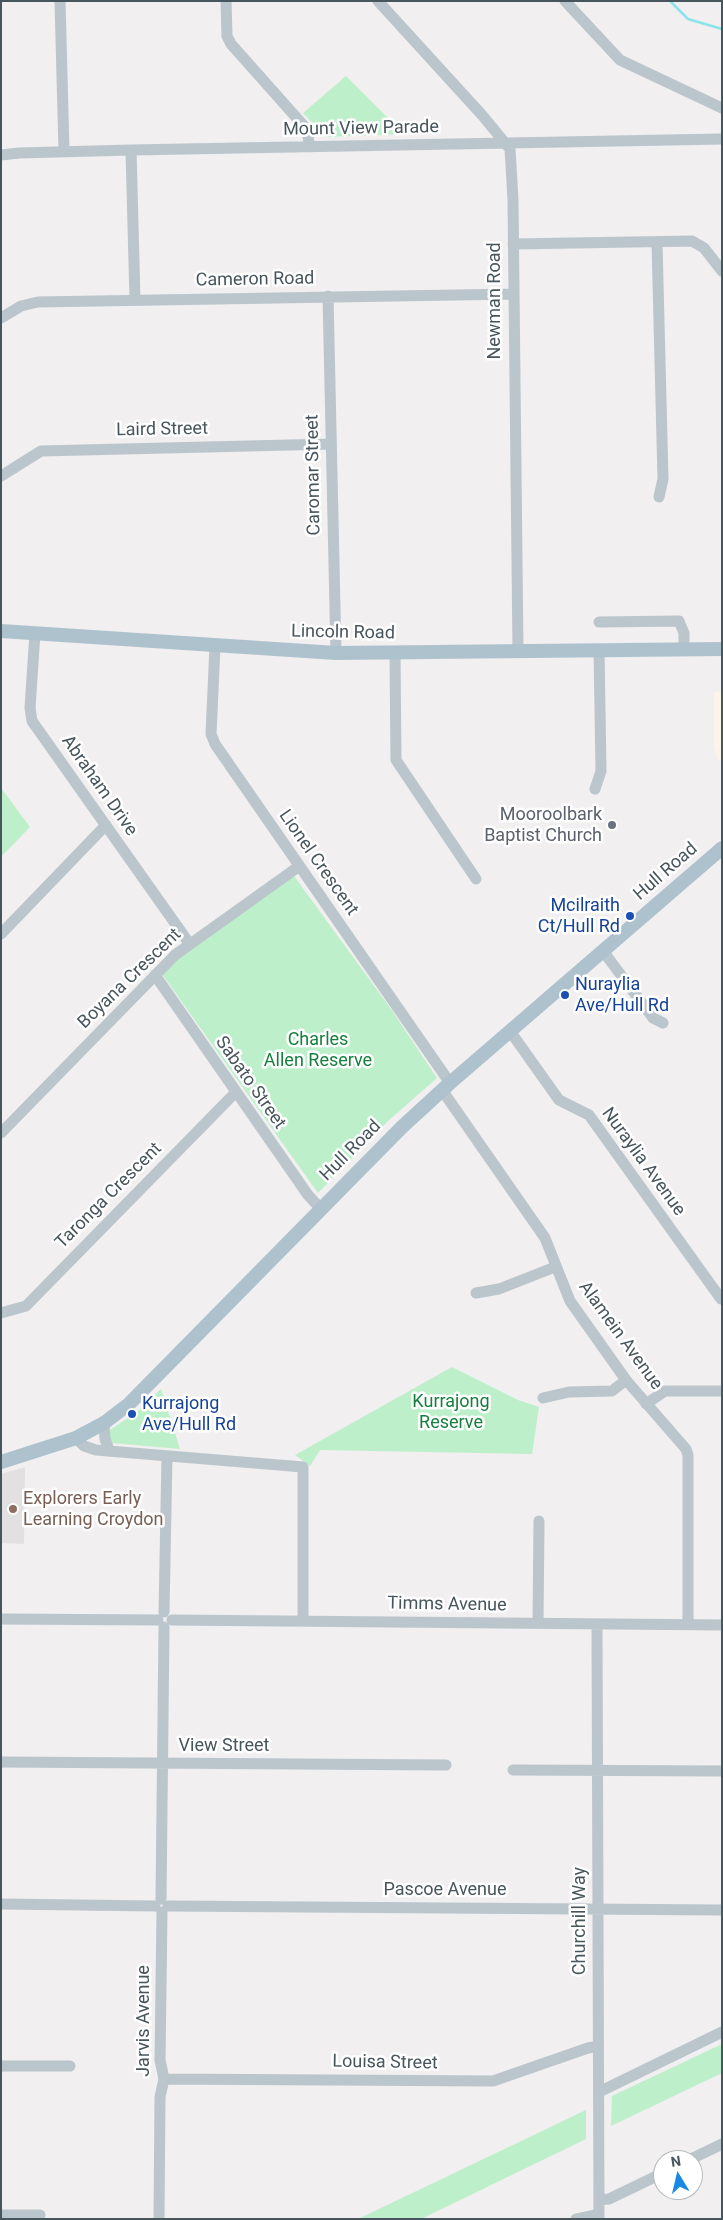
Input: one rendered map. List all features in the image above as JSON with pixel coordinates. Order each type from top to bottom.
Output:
[{"type":"main road","name":"Lincoln Road","points":[[1,632],[336,653],[722,650]]},
{"type":"main road","name":"Hull Road","points":[[1,1462],[76,1438],[104,1423],[129,1404],[320,1208],[446,1086],[722,848]]},
{"type":"street","points":[[60,1],[64,152]]},
{"type":"street","points":[[226,1],[228,36],[231,44],[303,125],[307,132],[310,147]]},
{"type":"street","name":"Newman Road","points":[[378,1],[506,143],[512,160],[518,651]]},
{"type":"street","points":[[565,1],[620,60],[722,108]]},
{"type":"street","name":"Mount View Parade","points":[[1,156],[19,153],[131,150],[722,139]]},
{"type":"street","points":[[131,150],[135,300]]},
{"type":"street","points":[[513,244],[692,241],[704,248],[722,271]]},
{"type":"street","points":[[657,243],[663,479],[659,497]]},
{"type":"street","name":"Cameron Road","points":[[1,318],[29,303],[514,294]]},
{"type":"street","name":"Caromar Street","points":[[328,296],[336,653]]},
{"type":"street","name":"Laird Street","points":[[1,476],[41,452],[50,450],[331,444]]},
{"type":"street","points":[[599,622],[679,621],[684,633],[684,649]]},
{"type":"street","name":"Abraham Drive","points":[[35,633],[30,708],[32,721],[189,943]]},
{"type":"street","name":"Lionel Crescent","points":[[215,646],[211,734],[215,744],[446,1086]]},
{"type":"street","points":[[595,789],[601,772],[599,650]]},
{"type":"street","points":[[395,653],[396,760],[476,879]]},
{"type":"street","points":[[1,934],[106,825]]},
{"type":"street","name":"Boyana Crescent","points":[[1,1133],[155,975],[189,943],[298,867]]},
{"type":"street","points":[[603,951],[653,1018],[662,1023]]},
{"type":"street","name":"Sabato Street","points":[[155,975],[308,1196],[320,1208]]},
{"type":"street","name":"Nuraylia Avenue","points":[[510,1031],[559,1100],[589,1116],[721,1299]]},
{"type":"street","name":"Alamein Avenue","points":[[446,1086],[545,1238],[570,1301],[626,1380],[682,1444],[688,1455],[688,1624]]},
{"type":"street","name":"Taronga Crescent","points":[[1,1314],[26,1306],[236,1093]]},
{"type":"street","points":[[476,1293],[499,1289],[555,1267]]},
{"type":"street","points":[[543,1398],[569,1392],[612,1391],[626,1380]]},
{"type":"street","points":[[646,1404],[665,1391],[722,1391]]},
{"type":"street","points":[[104,1423],[104,1439],[109,1450]]},
{"type":"street","points":[[76,1438],[84,1446],[96,1450],[303,1467],[302,1620]]},
{"type":"street","name":"Jarvis Avenue","points":[[159,2219],[160,2097],[164,2078],[160,2060],[166,1456]]},
{"type":"street","points":[[538,1623],[539,1522]]},
{"type":"street","name":"Timms Avenue","points":[[1,1619],[722,1624]]},
{"type":"street","name":"Churchill Way","points":[[597,1624],[599,2216]]},
{"type":"street","name":"View Street","points":[[1,1762],[446,1765]]},
{"type":"street","points":[[513,1770],[722,1771]]},
{"type":"street","name":"Pascoe Avenue","points":[[1,1904],[722,1910]]},
{"type":"street","points":[[599,2092],[722,2032]]},
{"type":"street","name":"Louisa Street","points":[[164,2078],[493,2082],[598,2046]]},
{"type":"street","points":[[1,2066],[70,2066]]},
{"type":"street","points":[[703,2153],[722,2144]]},
{"type":"street","points":[[599,2200],[609,2199],[653,2178]]},
{"type":"street","points":[[1,2215],[40,2215]]},
{"type":"street","points":[[576,2219],[599,2216]]},
{"type":"shaded area","points":[[714,692],[722,692],[722,763],[717,758],[714,745]]},
{"type":"shaded area","name":"Explorers Early Learning Croydon","points":[[25,1467],[24,1544],[1,1543],[1,1474]]},
{"type":"green space","points":[[346,76],[404,134],[326,137],[303,113]]},
{"type":"green space","points":[[1,788],[30,827],[1,857]]},
{"type":"green space","name":"Charles Allen Reserve","points":[[294,876],[391,1009],[437,1078],[388,1121],[318,1193],[162,974],[193,945]]},
{"type":"green space","name":"Kurrajong Reserve","points":[[452,1367],[518,1400],[539,1407],[532,1454],[320,1450],[310,1466],[295,1455]]},
{"type":"green space","points":[[161,1389],[180,1449],[112,1443],[108,1434],[110,1430],[137,1412]]},
{"type":"green space","points":[[722,2044],[722,2073],[611,2126],[612,2096]]},
{"type":"green space","points":[[586,2110],[586,2139],[421,2219],[358,2219]]},
{"type":"waterway","points":[[670,1],[688,19],[722,29]]},
{"type":"place","name":"Mooroolbark Baptist Church","points":[[612,825]]},
{"type":"place","name":"Mcilraith Ct/Hull Rd","points":[[630,916]]},
{"type":"place","name":"Nuraylia Ave/Hull Rd","points":[[565,995]]},
{"type":"place","name":"Kurrajong Ave/Hull Rd","points":[[132,1414]]},
{"type":"place","name":"Explorers Early Learning Croydon","points":[[13,1509]]}]
